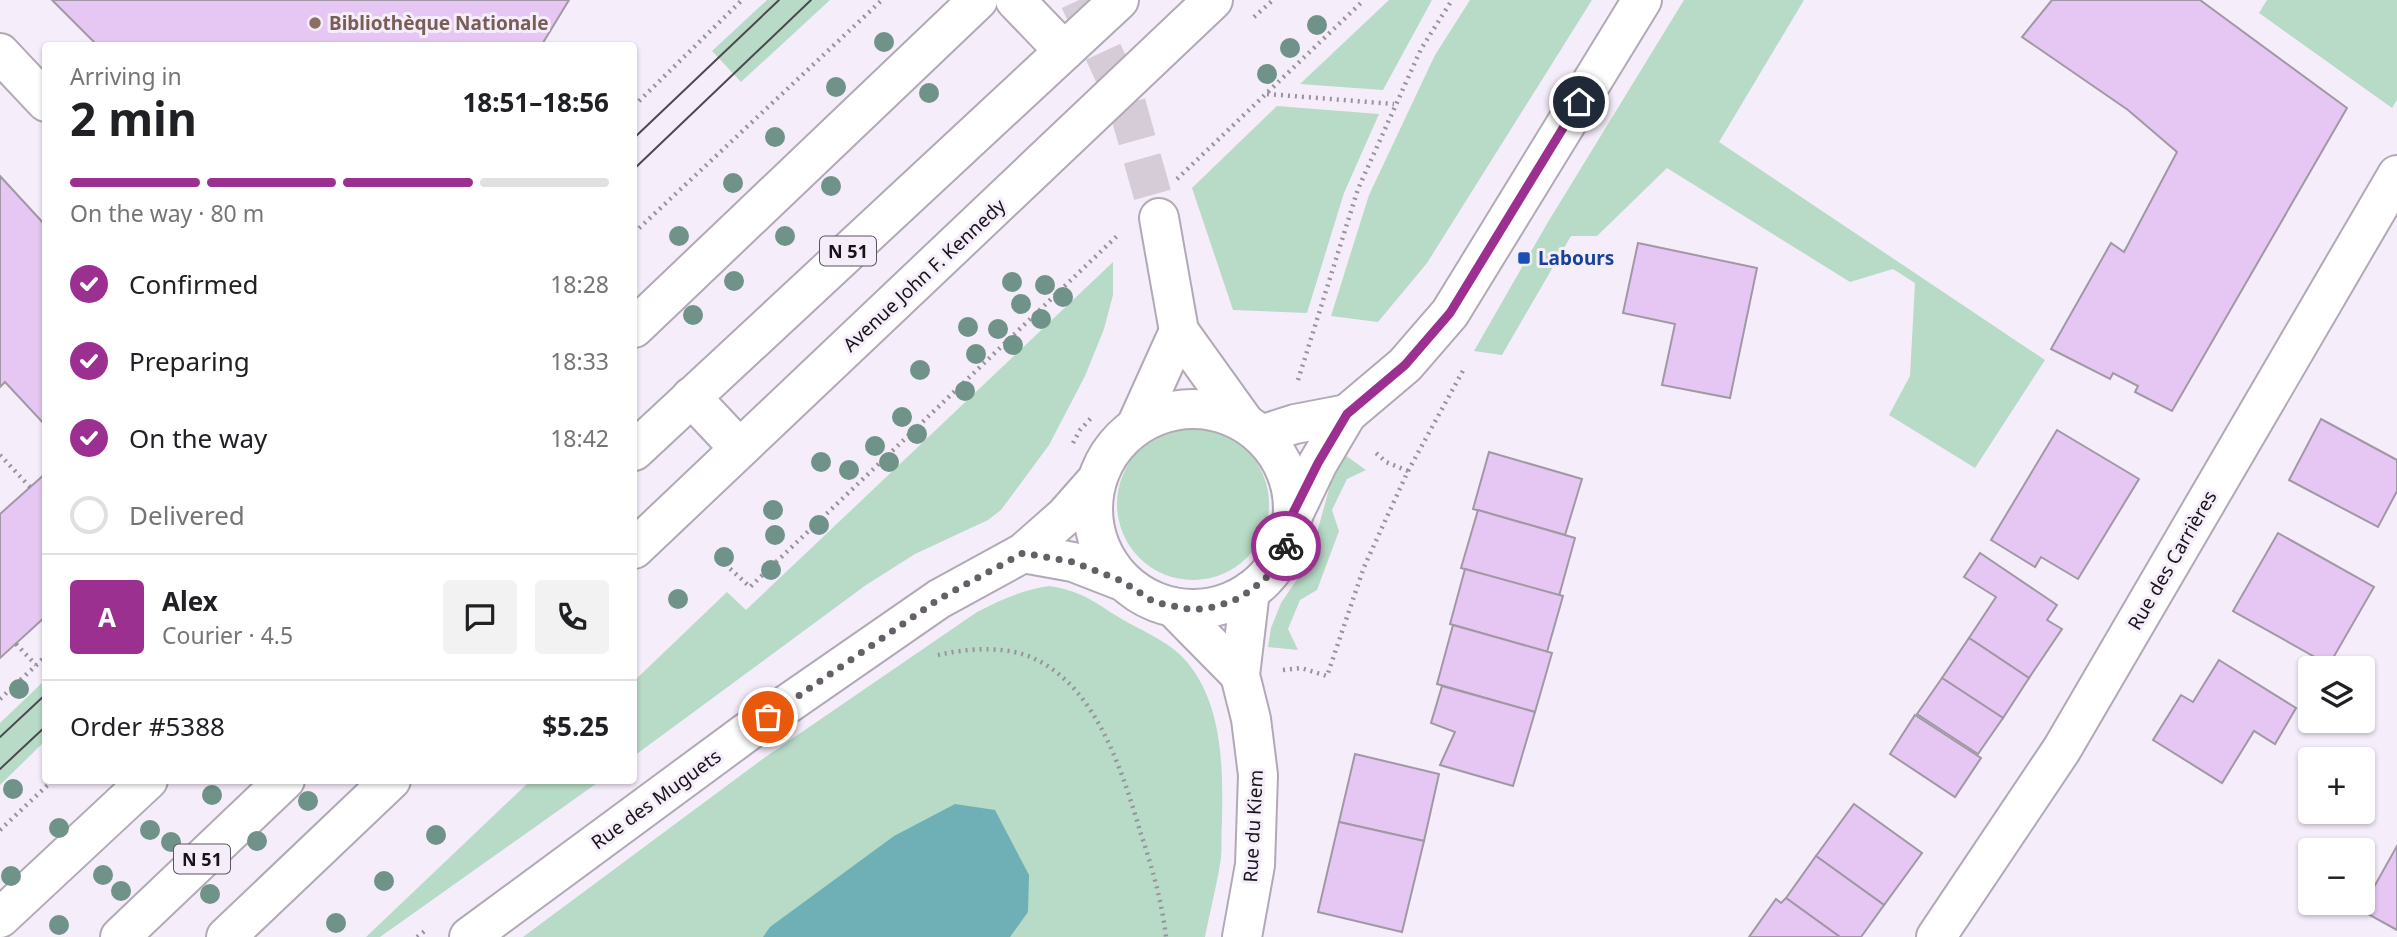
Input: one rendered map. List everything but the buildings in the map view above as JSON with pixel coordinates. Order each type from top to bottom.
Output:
[{"type":"main road","points":[[637,325],[978,0]]},
{"type":"main road","points":[[1016,0],[1064,51]]},
{"type":"main road","name":"N 51","points":[[637,448],[1119,0]]},
{"type":"main road","name":"Avenue John F. Kennedy","points":[[637,546],[1213,0]]},
{"type":"main road","points":[[1293,513],[1347,414],[1405,365],[1450,313],[1642,0]]},
{"type":"main road","points":[[0,53],[42,98]]},
{"type":"main road","name":"Rue des Carrières","points":[[1936,937],[2062,749],[2397,175]]},
{"type":"main road","points":[[1023,553],[1073,562],[1122,581],[1154,602],[1193,610],[1233,601],[1250,591],[1268,576],[1281,557],[1290,535],[1292,491],[1286,470],[1276,452],[1253,429],[1179,331],[1142,224]]},
{"type":"main road","points":[[1138,424],[1179,331]]},
{"type":"main road","points":[[691,397],[739,448]]},
{"type":"main road","points":[[1122,581],[1108,564],[1098,545],[1092,503],[1095,482],[1104,459],[1119,440],[1138,424],[1158,414],[1180,408],[1202,408],[1224,413],[1253,429],[1347,414]]},
{"type":"main road","name":"Rue des Muguets","points":[[469,937],[747,732],[882,638],[939,599],[1023,553],[1065,516],[1095,482]]},
{"type":"main road","name":"Rue du Kiem","points":[[1241,937],[1255,866],[1258,775],[1251,719],[1240,675],[1250,591]]},
{"type":"main road","points":[[1172,607],[1240,675]]},
{"type":"main road","points":[[0,918],[144,784]]},
{"type":"main road","name":"N 51","points":[[120,937],[281,784]]},
{"type":"main road","points":[[226,937],[387,784]]},
{"type":"path","points":[[637,103],[742,0]]},
{"type":"path","points":[[637,230],[883,0]]},
{"type":"path","points":[[1175,181],[1364,0]]},
{"type":"path","points":[[1297,386],[1357,189],[1421,48],[1451,0]]},
{"type":"path","points":[[1266,94],[1394,104]]},
{"type":"path","points":[[725,564],[750,587],[1142,224]]},
{"type":"path","points":[[1069,452],[1080,430],[1096,412]]},
{"type":"path","points":[[0,455],[30,487]]},
{"type":"path","points":[[16,644],[36,665]]},
{"type":"path","points":[[0,699],[42,660]]},
{"type":"path","points":[[0,830],[49,784]]},
{"type":"green space","points":[[767,0],[830,0],[741,82],[712,51]]},
{"type":"green space","points":[[1389,0],[1432,0],[1383,90],[1300,84]]},
{"type":"green space","points":[[1470,0],[1592,0],[1427,263],[1378,322],[1331,316],[1369,195],[1435,55]]},
{"type":"green space","points":[[1684,0],[1804,0],[1719,142],[2045,360],[1975,468],[1889,415],[1910,376],[1915,283],[1893,269],[1850,282],[1667,168],[1597,236],[1571,236],[1502,355],[1474,351],[1548,222]]},
{"type":"green space","points":[[2267,0],[2397,0],[2397,100],[2392,108],[2259,13]]},
{"type":"green space","points":[[1277,106],[1379,114],[1344,193],[1307,313],[1233,310],[1192,188]]},
{"type":"green space","points":[[1113,262],[1113,295],[1104,329],[1085,376],[1049,445],[1001,510],[988,520],[915,554],[866,585],[637,754],[637,678],[727,592],[746,610]]},
{"type":"green space","points":[[1193,428],[1222,434],[1247,450],[1263,475],[1269,504],[1263,533],[1247,558],[1222,574],[1193,580],[1164,574],[1139,558],[1123,533],[1117,504],[1123,475],[1139,450],[1164,434]]},
{"type":"green space","points":[[1345,455],[1366,470],[1347,479],[1332,510],[1339,531],[1317,590],[1300,600],[1288,629],[1298,650],[1268,647],[1271,628],[1281,603],[1309,562],[1332,478]]},
{"type":"green space","points":[[1049,586],[1081,595],[1166,644],[1187,662],[1208,698],[1221,759],[1222,801],[1221,858],[1205,937],[523,937],[764,758],[977,612],[1012,596]]},
{"type":"green space","points":[[42,683],[42,744],[0,785],[0,723]]},
{"type":"green space","points":[[527,784],[596,784],[380,937],[366,937]]},
{"type":"water","points":[[955,804],[995,810],[1029,875],[1028,912],[1010,937],[763,937],[770,927],[894,836]]},
{"type":"tunnel","points":[[1079,0],[1126,101],[1159,218]]},
{"type":"tram line","points":[[637,135],[779,0]]},
{"type":"tram line","points":[[637,166],[811,0]]},
{"type":"tram line","points":[[0,737],[42,698]]},
{"type":"tram line","points":[[0,769],[42,730]]},
{"type":"way so far","points":[[768,717],[939,599],[1023,553],[1073,562],[1122,581],[1154,602],[1193,610],[1233,601],[1250,591],[1268,576],[1286,546]]},
{"type":"place","name":"Bibliothèque Nationale","points":[[315,23]]},
{"type":"place","name":"Labours","points":[[1524,258]]},
{"type":"route","points":[[1286,546],[1293,513],[1347,414],[1405,365],[1450,313],[1579,102]]}]
